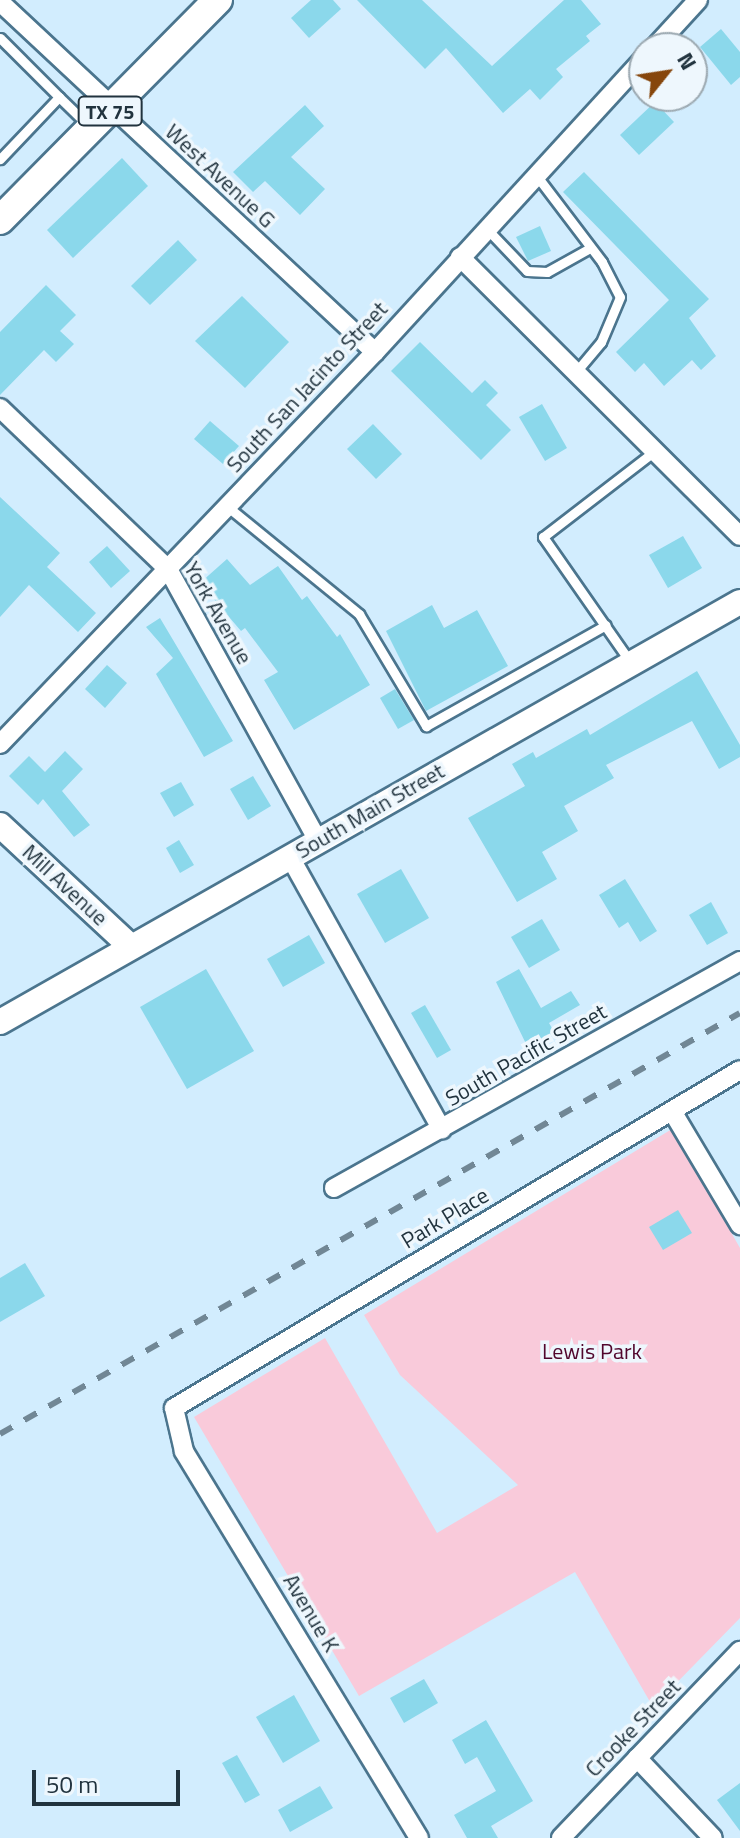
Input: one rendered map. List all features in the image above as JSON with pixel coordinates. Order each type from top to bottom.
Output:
[{"type":"main road","name":"TX 75","points":[[0,220],[218,0]]},
{"type":"street","points":[[669,32],[698,0]]},
{"type":"street","name":"West Avenue G","points":[[0,2],[375,352]]},
{"type":"street","name":"South San Jacinto Street","points":[[0,744],[375,352],[628,75]]},
{"type":"street","points":[[460,257],[740,536]]},
{"type":"street","name":"York Avenue","points":[[0,408],[168,569],[318,841]]},
{"type":"street","name":"South Main Street","points":[[0,1022],[740,602]]},
{"type":"street","name":"Mill Avenue","points":[[0,825],[130,946]]},
{"type":"street","points":[[290,857],[442,1130]]},
{"type":"street","name":"South Pacific Street","points":[[334,1188],[740,961]]},
{"type":"street","name":"Park Place","points":[[174,1408],[740,1070]]},
{"type":"street","points":[[672,1111],[740,1225]]},
{"type":"street","name":"Avenue K","points":[[174,1408],[184,1451],[419,1838]]},
{"type":"street","name":"Crooke Street","points":[[561,1838],[740,1651]]},
{"type":"street","points":[[637,1758],[713,1838]]},
{"type":"lane","points":[[0,38],[92,129]]},
{"type":"lane","points":[[0,159],[59,97]]},
{"type":"lane","points":[[536,175],[590,248],[620,297],[601,342],[577,371]]},
{"type":"lane","points":[[486,228],[527,271],[547,272],[590,248]]},
{"type":"lane","points":[[631,663],[543,537],[656,450]]},
{"type":"lane","points":[[228,507],[359,614],[426,726],[606,625]]},
{"type":"green space","name":"Lewis Park","points":[[672,1129],[740,1248],[740,1618],[653,1707],[575,1572],[359,1696],[194,1417],[325,1338],[437,1533],[518,1485],[400,1375],[364,1315]]},
{"type":"building","points":[[311,0],[333,0],[341,9],[309,38],[291,18]]},
{"type":"building","points":[[357,0],[422,0],[492,66],[564,0],[581,0],[601,24],[586,36],[590,41],[556,69],[563,77],[540,100],[530,89],[503,113],[446,48],[425,69]]},
{"type":"building","points":[[721,29],[740,52],[740,77],[731,85],[708,57],[708,40]]},
{"type":"building","points":[[305,105],[324,126],[291,157],[325,189],[300,215],[265,181],[253,192],[233,172]]},
{"type":"building","points":[[644,112],[664,112],[674,122],[639,155],[620,135]]},
{"type":"building","points":[[122,158],[148,186],[73,258],[47,230]]},
{"type":"building","points":[[584,172],[709,299],[689,318],[716,356],[701,370],[692,360],[664,386],[644,363],[635,372],[616,352],[669,300],[563,192]]},
{"type":"building","points":[[540,226],[551,251],[528,261],[516,237]]},
{"type":"building","points":[[178,240],[197,260],[150,305],[131,286]]},
{"type":"building","points":[[46,285],[76,315],[60,331],[74,344],[56,362],[44,350],[0,395],[0,332]]},
{"type":"building","points":[[242,296],[289,342],[245,388],[195,341]]},
{"type":"building","points":[[420,342],[472,393],[485,380],[498,393],[486,405],[511,430],[481,460],[391,371]]},
{"type":"building","points":[[542,404],[567,448],[545,461],[519,417]]},
{"type":"building","points":[[210,421],[239,446],[223,464],[194,439]]},
{"type":"building","points":[[373,424],[402,454],[376,479],[347,449]]},
{"type":"building","points":[[0,497],[60,553],[47,567],[96,613],[78,632],[29,585],[0,617]]},
{"type":"building","points":[[683,536],[702,568],[668,588],[649,555]]},
{"type":"building","points":[[107,546],[130,571],[111,588],[89,562]]},
{"type":"building","points":[[227,559],[250,585],[278,566],[302,600],[307,596],[337,637],[340,634],[370,685],[294,730],[264,680],[278,672],[245,628],[241,631],[200,583]]},
{"type":"building","points":[[432,605],[444,628],[477,610],[508,666],[426,711],[386,631]]},
{"type":"building","points":[[160,618],[233,741],[204,757],[156,674],[173,658],[146,627]]},
{"type":"building","points":[[107,665],[127,683],[105,708],[85,689]]},
{"type":"building","points":[[697,671],[740,745],[740,757],[719,769],[692,721],[606,765],[614,778],[564,806],[578,831],[542,852],[557,879],[517,902],[468,818],[525,786],[512,764],[533,752],[536,758],[587,729],[590,735]]},
{"type":"building","points":[[395,689],[414,720],[398,729],[380,698]]},
{"type":"building","points":[[65,751],[83,769],[62,791],[90,825],[74,837],[43,799],[38,805],[9,776],[29,756],[45,772]]},
{"type":"building","points":[[253,776],[271,806],[248,820],[230,789]]},
{"type":"building","points":[[181,782],[194,805],[174,817],[160,793]]},
{"type":"building","points":[[179,840],[194,865],[180,873],[166,848]]},
{"type":"building","points":[[401,869],[429,918],[385,943],[357,894]]},
{"type":"building","points":[[625,879],[657,931],[640,942],[628,922],[619,928],[599,895]]},
{"type":"building","points":[[711,902],[728,933],[707,945],[689,915]]},
{"type":"building","points":[[542,919],[560,950],[529,968],[511,937]]},
{"type":"building","points":[[309,935],[325,963],[283,987],[267,959]]},
{"type":"building","points":[[206,969],[254,1051],[187,1089],[140,1007]]},
{"type":"building","points":[[519,969],[541,1008],[571,991],[580,1005],[549,1023],[556,1035],[529,1050],[496,982]]},
{"type":"building","points":[[425,1005],[451,1050],[437,1058],[411,1013]]},
{"type":"building","points":[[678,1210],[692,1233],[663,1250],[649,1227]]},
{"type":"building","points":[[25,1263],[45,1296],[0,1322],[0,1278]]},
{"type":"building","points":[[424,1679],[438,1703],[404,1723],[390,1698]]},
{"type":"building","points":[[294,1695],[320,1741],[283,1763],[256,1717]]},
{"type":"building","points":[[486,1720],[533,1801],[491,1826],[498,1838],[467,1838],[454,1815],[496,1791],[477,1757],[465,1764],[452,1740]]},
{"type":"building","points":[[237,1755],[260,1795],[245,1803],[222,1763]]},
{"type":"building","points":[[740,1783],[740,1831],[717,1800]]},
{"type":"building","points":[[320,1786],[333,1808],[290,1832],[278,1810]]},
{"type":"railway","points":[[0,1434],[740,1013]]}]
